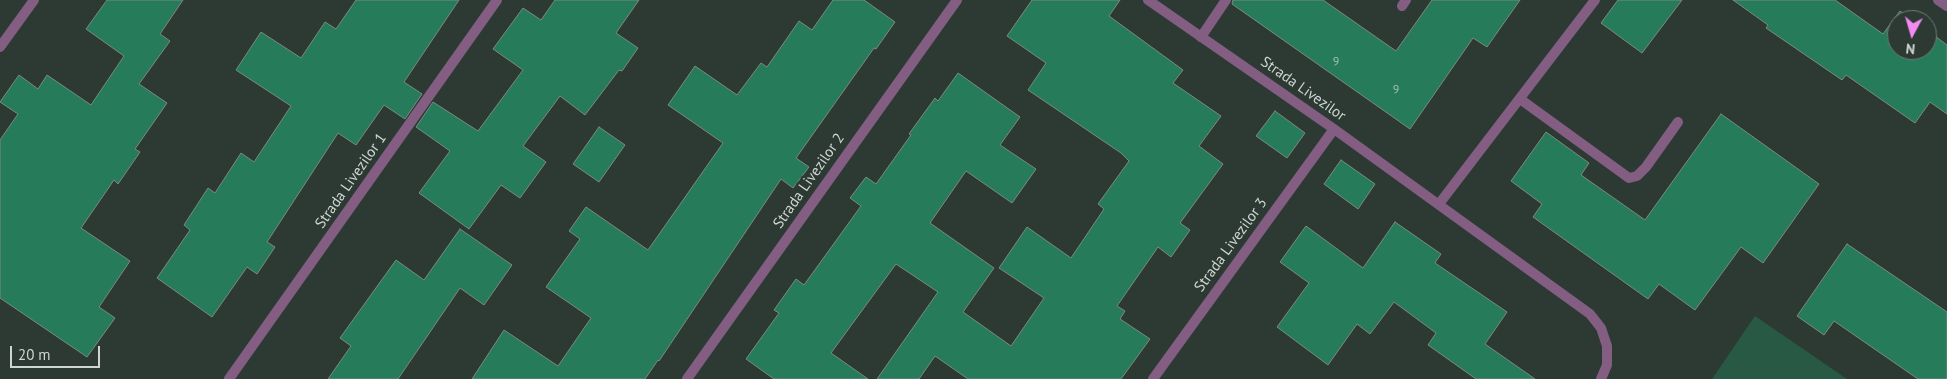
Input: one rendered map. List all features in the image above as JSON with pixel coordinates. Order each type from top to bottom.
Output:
[{"type":"street","points":[[0,47],[34,0]]},
{"type":"street","name":"Strada Livezilor 1","points":[[229,379],[498,0]]},
{"type":"street","name":"Strada Livezilor 2","points":[[687,379],[956,0]]},
{"type":"street","name":"Strada Livezilor","points":[[1148,0],[1334,129],[1590,314],[1601,328],[1607,346],[1607,366],[1601,379]]},
{"type":"street","points":[[1202,37],[1226,0]]},
{"type":"street","points":[[1938,0],[1947,6]]},
{"type":"street","points":[[1439,204],[1520,99],[1590,2]]},
{"type":"street","points":[[1520,99],[1629,178],[1637,176],[1646,167],[1678,122]]},
{"type":"street","name":"Strada Livezilor 3","points":[[1152,379],[1334,129]]},
{"type":"green space","points":[[1755,316],[1847,379],[1712,379]]},
{"type":"building","points":[[107,0],[183,0],[160,34],[170,41],[139,84],[167,103],[135,149],[140,152],[118,184],[114,180],[81,228],[130,261],[99,307],[115,318],[87,357],[0,298],[0,140],[18,114],[0,102],[19,75],[38,89],[47,75],[91,105],[124,56],[86,29]]},
{"type":"building","points":[[356,0],[459,0],[404,82],[422,94],[405,119],[384,105],[356,145],[338,133],[267,242],[275,247],[257,274],[247,267],[212,317],[157,278],[190,230],[184,225],[208,188],[215,193],[241,153],[254,162],[291,106],[236,70],[261,32],[301,58],[325,22],[336,29]]},
{"type":"building","points":[[555,0],[639,0],[616,33],[638,48],[622,71],[619,70],[585,115],[560,96],[523,146],[546,162],[520,198],[501,185],[469,229],[419,193],[450,151],[416,127],[433,102],[478,131],[523,70],[493,49],[523,8],[541,20]]},
{"type":"building","points":[[833,0],[864,0],[895,22],[876,49],[874,48],[796,158],[809,167],[793,188],[781,179],[645,379],[472,379],[504,330],[558,366],[591,318],[546,287],[580,239],[569,231],[586,207],[648,250],[723,143],[668,105],[695,66],[737,95],[761,63],[767,67],[799,21],[812,30]]},
{"type":"building","points":[[1032,0],[1120,0],[1109,16],[1183,70],[1173,83],[1221,116],[1199,146],[1223,164],[1180,223],[1190,230],[1171,257],[1158,247],[1117,306],[1125,311],[1120,319],[1150,339],[1121,379],[968,379],[935,356],[919,379],[877,379],[938,292],[896,264],[831,353],[868,379],[774,379],[746,359],[779,313],[774,310],[796,279],[804,285],[861,206],[850,198],[866,177],[876,184],[935,98],[938,101],[958,73],[1020,117],[1000,145],[1036,169],[1012,203],[966,171],[930,223],[994,268],[963,312],[1011,346],[1044,298],[999,268],[1027,227],[1071,258],[1104,209],[1098,204],[1129,161],[1121,153],[1028,90],[1046,63],[1007,36]]},
{"type":"building","points":[[1233,0],[1323,0],[1396,51],[1432,0],[1520,0],[1487,47],[1473,38],[1410,129],[1232,4]]},
{"type":"building","points":[[1618,0],[1682,0],[1642,53],[1601,23]]},
{"type":"building","points":[[1733,0],[1835,0],[1883,34],[1887,29],[1887,60],[1937,60],[1937,38],[1947,45],[1947,114],[1930,102],[1915,123],[1846,75],[1842,80],[1766,28],[1768,25]]},
{"type":"building","points":[[1275,111],[1305,133],[1287,158],[1256,136]]},
{"type":"building","points":[[1721,114],[1819,184],[1763,263],[1741,247],[1695,310],[1659,284],[1648,299],[1533,217],[1542,204],[1511,181],[1546,132],[1589,163],[1581,175],[1645,220]]},
{"type":"building","points":[[599,127],[625,145],[599,182],[573,164]]},
{"type":"building","points":[[1341,160],[1375,184],[1358,209],[1324,184]]},
{"type":"building","points":[[1395,222],[1441,254],[1435,263],[1507,312],[1485,344],[1535,379],[1476,379],[1428,345],[1436,333],[1394,302],[1370,334],[1357,324],[1328,365],[1277,327],[1309,283],[1280,262],[1306,226],[1363,268]]},
{"type":"building","points":[[460,229],[512,265],[484,305],[460,288],[398,379],[328,379],[351,346],[340,338],[396,260],[424,280]]},
{"type":"building","points":[[1847,244],[1947,312],[1947,379],[1918,379],[1834,321],[1824,335],[1797,316]]}]
